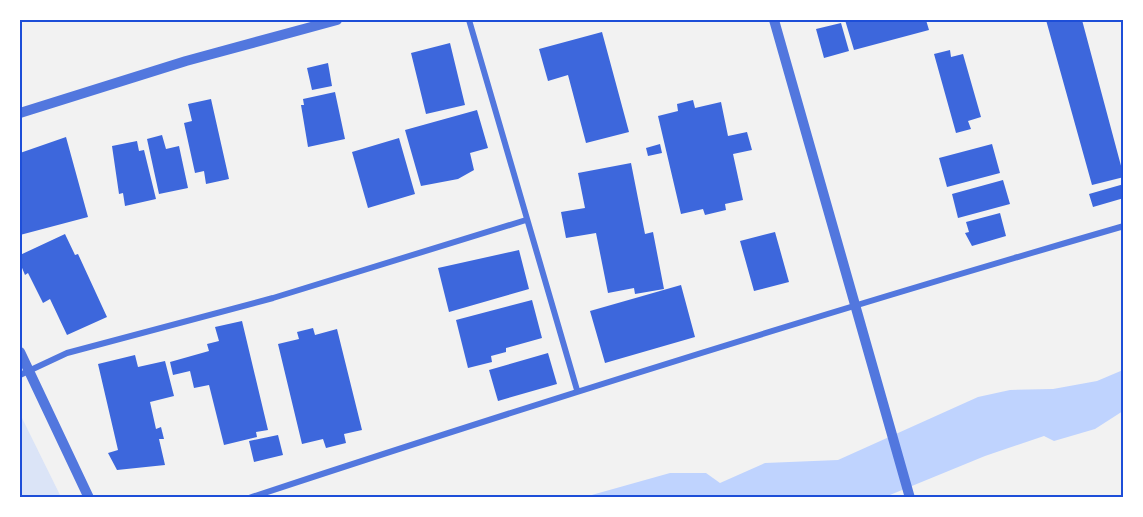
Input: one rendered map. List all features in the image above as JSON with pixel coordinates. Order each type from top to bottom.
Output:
[{"type":"street","points":[[20,113],[186,61],[337,20]]},
{"type":"street","points":[[470,20],[577,390]]},
{"type":"street","points":[[774,20],[910,498]]},
{"type":"street","points":[[23,372],[67,352],[273,298],[526,220]]},
{"type":"street","points":[[249,498],[577,390],[855,304],[1124,226]]},
{"type":"street","points":[[20,352],[23,372],[89,498]]},
{"type":"shaded area","points":[[20,414],[61,497],[20,497]]},
{"type":"water","points":[[1123,370],[1123,411],[1095,429],[1054,441],[1044,436],[985,456],[885,497],[581,498],[670,473],[706,473],[720,483],[765,463],[838,460],[978,397],[1010,390],[1053,389],[1097,381]]},
{"type":"building","points":[[845,20],[926,20],[929,30],[854,50]]},
{"type":"building","points":[[1046,20],[1082,20],[1124,177],[1092,185]]},
{"type":"building","points":[[841,23],[849,51],[824,58],[816,29]]},
{"type":"building","points":[[602,32],[629,132],[586,143],[568,75],[548,81],[539,49]]},
{"type":"building","points":[[450,43],[465,105],[426,114],[411,53]]},
{"type":"building","points":[[950,50],[951,57],[963,54],[981,117],[968,121],[971,129],[956,133],[934,54]]},
{"type":"building","points":[[328,63],[332,86],[312,90],[307,68]]},
{"type":"building","points":[[335,92],[345,139],[308,147],[301,105],[304,105],[303,99]]},
{"type":"building","points":[[211,99],[229,179],[206,184],[204,171],[195,173],[184,123],[192,121],[188,104]]},
{"type":"building","points":[[693,100],[695,108],[721,102],[728,136],[747,132],[752,150],[733,154],[743,200],[725,204],[726,210],[705,215],[703,209],[681,214],[658,116],[678,111],[677,104]]},
{"type":"building","points":[[477,110],[488,148],[470,153],[474,170],[458,179],[421,186],[405,130]]},
{"type":"building","points":[[162,135],[166,149],[179,146],[188,188],[159,194],[147,139]]},
{"type":"building","points":[[66,137],[88,217],[20,235],[20,153]]},
{"type":"building","points":[[399,138],[415,194],[368,208],[352,152]]},
{"type":"building","points":[[137,141],[139,151],[144,150],[156,199],[125,206],[123,193],[119,194],[112,146]]},
{"type":"building","points":[[660,144],[662,153],[648,156],[646,148]]},
{"type":"building","points":[[992,144],[1000,173],[947,187],[939,158]]},
{"type":"building","points":[[631,163],[645,234],[653,232],[664,289],[635,294],[634,288],[608,293],[596,233],[566,238],[561,212],[585,208],[578,173]]},
{"type":"building","points":[[1003,180],[1010,204],[958,218],[952,194]]},
{"type":"building","points":[[1124,184],[1124,198],[1093,207],[1089,194]]},
{"type":"building","points":[[1000,213],[1006,236],[972,246],[965,233],[969,232],[966,222]]},
{"type":"building","points":[[775,232],[789,282],[754,291],[740,241]]},
{"type":"building","points":[[65,234],[75,255],[78,254],[107,317],[67,335],[50,299],[43,303],[28,273],[25,275],[20,263],[20,255]]},
{"type":"building","points":[[519,250],[529,289],[449,312],[438,268]]},
{"type":"building","points":[[681,285],[695,337],[605,363],[590,311]]},
{"type":"building","points":[[532,300],[542,338],[506,348],[506,352],[491,356],[492,362],[468,368],[456,320]]},
{"type":"building","points":[[242,321],[268,430],[256,432],[257,437],[224,445],[209,385],[194,388],[190,371],[173,375],[170,362],[209,351],[207,344],[219,341],[215,327]]},
{"type":"building","points":[[313,328],[315,335],[337,329],[362,430],[344,434],[346,443],[326,448],[323,439],[302,444],[278,344],[299,339],[297,332]]},
{"type":"building","points":[[548,353],[557,384],[498,401],[489,370]]},
{"type":"building","points":[[135,355],[138,367],[165,361],[174,396],[150,402],[156,429],[161,427],[164,439],[159,439],[165,465],[117,470],[108,453],[118,450],[98,364]]},
{"type":"building","points":[[278,435],[283,455],[254,462],[249,441]]}]
